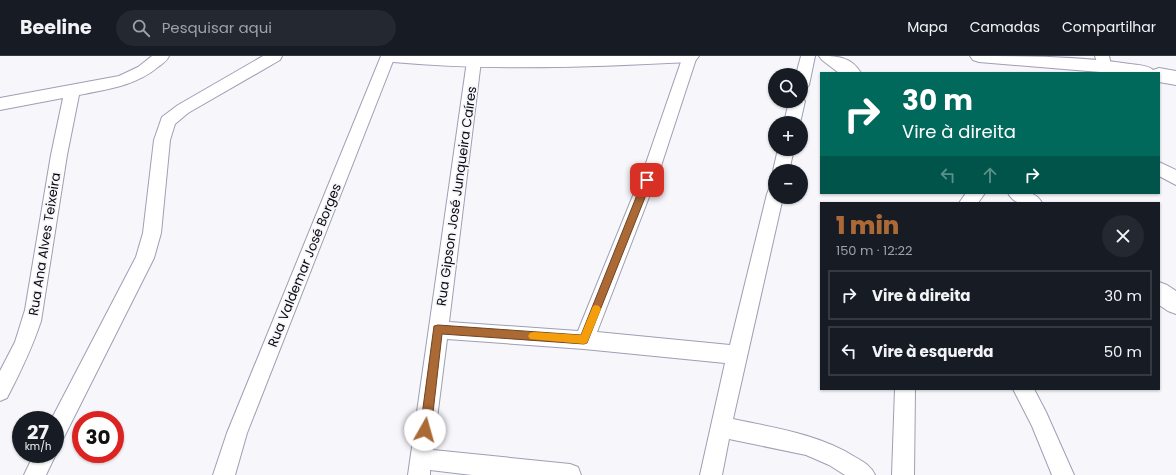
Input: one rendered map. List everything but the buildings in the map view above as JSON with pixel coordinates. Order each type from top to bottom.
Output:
[{"type":"street","points":[[0,104],[122,81],[134,76],[162,56]]},
{"type":"street","points":[[64,416],[145,258],[152,233],[162,140],[168,121],[183,109],[275,56]]},
{"type":"street","name":"Rua Valdemar José Borges","points":[[224,475],[240,425],[388,56]]},
{"type":"street","points":[[393,56],[474,60],[567,62],[690,56],[653,166],[584,340]]},
{"type":"street","points":[[805,68],[808,56]]},
{"type":"street","points":[[828,56],[851,72]]},
{"type":"street","points":[[979,56],[1103,61],[1142,72]]},
{"type":"street","name":"Rua Gipson José Junqueira Caíres","points":[[421,467],[474,60]]},
{"type":"street","points":[[1160,75],[1176,78]]},
{"type":"street","name":"Rua Ana Alves Teixeira","points":[[0,392],[21,352],[29,331],[34,310],[59,155],[72,90]]},
{"type":"street","points":[[1160,169],[1176,178]]},
{"type":"street","points":[[968,202],[976,194]]},
{"type":"street","points":[[1019,194],[1031,202]]},
{"type":"street","points":[[711,475],[737,355],[773,204]]},
{"type":"street","points":[[1160,293],[1176,304]]},
{"type":"street","points":[[438,330],[584,340],[737,355]]},
{"type":"street","points":[[903,475],[905,390]]},
{"type":"street","points":[[1024,390],[1039,419],[1063,475]]},
{"type":"street","points":[[721,427],[806,445],[836,457],[864,475]]},
{"type":"street","points":[[35,475],[41,463]]},
{"type":"street","points":[[421,467],[570,475]]},
{"type":"slow traffic","points":[[533,336],[584,340],[596,309]]},
{"type":"route","points":[[425,430],[438,330],[584,340],[647,180]]}]
